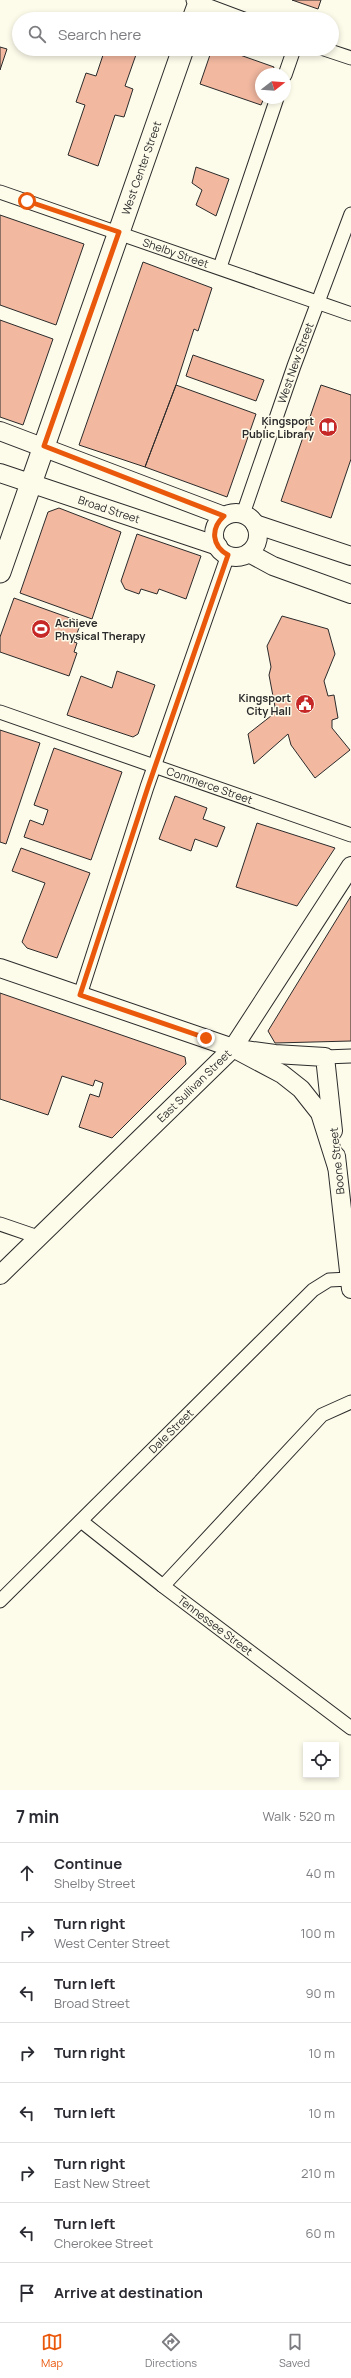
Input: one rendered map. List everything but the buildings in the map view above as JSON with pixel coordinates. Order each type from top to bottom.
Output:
[{"type":"main road","name":"West Center Street","points":[[0,572],[181,56]]},
{"type":"street","points":[[196,5],[220,12]]},
{"type":"street","points":[[339,54],[351,58]]},
{"type":"street","points":[[287,68],[292,56]]},
{"type":"street","points":[[220,267],[275,104]]},
{"type":"street","name":"Shelby Street","points":[[0,192],[220,267],[351,314]]},
{"type":"street","name":"West New Street","points":[[249,519],[294,366],[319,303],[351,214]]},
{"type":"street","points":[[0,431],[44,446],[224,516],[236,513],[351,556]]},
{"type":"street","name":"Broad Street","points":[[0,473],[223,551]]},
{"type":"street","points":[[80,995],[223,551],[214,533],[216,526],[224,516]]},
{"type":"street","points":[[223,551],[242,556],[249,553],[257,542],[258,535],[249,519]]},
{"type":"street","points":[[249,553],[273,566],[351,594]]},
{"type":"street","name":"Commerce Street","points":[[0,712],[351,835]]},
{"type":"street","name":"East Sullivan Street","points":[[0,1275],[233,1048],[351,866]]},
{"type":"street","points":[[0,968],[233,1048],[282,1074],[311,1100],[327,1129],[337,1167]]},
{"type":"street","points":[[233,1048],[275,1054],[325,1057],[351,1056]]},
{"type":"street","name":"Boone Street","points":[[325,1057],[351,1284]]},
{"type":"street","points":[[0,1224],[38,1237]]},
{"type":"street","name":"Dale Street","points":[[0,1601],[313,1290],[329,1280],[351,1284]]},
{"type":"street","points":[[163,1586],[322,1415],[351,1402]]},
{"type":"street","name":"Tennessee Street","points":[[81,1521],[163,1586],[351,1728]]},
{"type":"place","name":"Kingsport Public Library","points":[[328,427]]},
{"type":"place","name":"Achieve Physical Therapy","points":[[41,629]]},
{"type":"place","name":"Kingsport City Hall","points":[[305,704]]},
{"type":"route","points":[[27,201],[119,232],[44,446],[224,516],[216,526],[214,533],[218,546],[222,552],[228,555],[194,658],[148,787],[80,995],[206,1038]]}]
